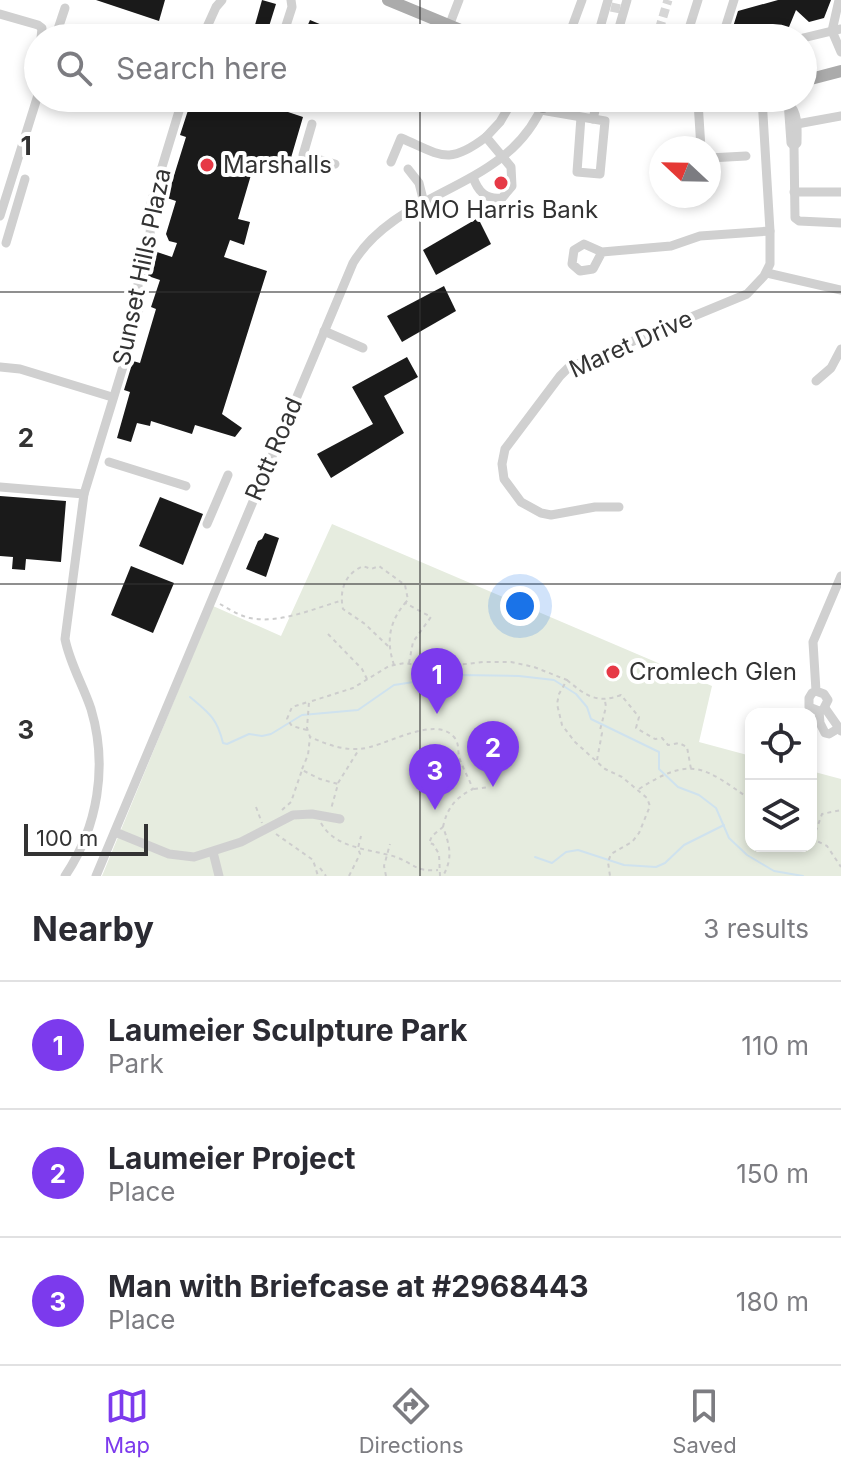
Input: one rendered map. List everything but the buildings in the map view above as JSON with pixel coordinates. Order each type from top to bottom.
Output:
[{"type":"main road","points":[[388,0],[444,24]]},
{"type":"main road","points":[[817,77],[841,71]]},
{"type":"street","points":[[287,24],[291,0]]},
{"type":"street","points":[[450,24],[459,0]]},
{"type":"street","points":[[572,24],[582,0]]},
{"type":"street","points":[[690,24],[698,0]]},
{"type":"street","points":[[726,24],[734,0]]},
{"type":"street","points":[[839,0],[837,30],[841,52]]},
{"type":"street","points":[[208,24],[218,2]]},
{"type":"street","points":[[605,24],[616,5]]},
{"type":"street","points":[[60,24],[65,8]]},
{"type":"street","points":[[0,14],[35,24]]},
{"type":"street","points":[[817,35],[837,30]]},
{"type":"street","points":[[0,215],[32,112]]},
{"type":"street","name":"Sunset Hills Plaza","points":[[65,876],[82,847],[92,820],[100,760],[90,708],[65,639],[84,494],[139,309],[138,284],[150,239],[151,203],[179,112]]},
{"type":"street","points":[[391,162],[401,138],[449,156],[464,152],[486,137],[506,112]]},
{"type":"street","name":"Rott Road","points":[[96,876],[324,331],[363,248],[387,225],[504,158],[540,112]]},
{"type":"street","points":[[568,112],[605,121],[600,174],[577,172],[581,117]]},
{"type":"street","points":[[593,119],[595,112]]},
{"type":"street","points":[[699,112],[700,136]]},
{"type":"street","points":[[763,112],[770,231],[767,273],[841,290]]},
{"type":"street","points":[[786,112],[794,146]]},
{"type":"street","points":[[795,112],[796,220],[841,223]]},
{"type":"street","points":[[797,124],[841,116]]},
{"type":"street","points":[[312,124],[303,155],[335,164]]},
{"type":"street","points":[[473,177],[480,192],[493,198],[502,198],[510,191],[513,180],[511,167],[486,137]]},
{"type":"street","points":[[721,157],[746,156]]},
{"type":"street","points":[[408,169],[419,183],[424,203]]},
{"type":"street","points":[[6,243],[25,179]]},
{"type":"street","points":[[794,192],[841,192]]},
{"type":"street","points":[[602,252],[671,246],[700,236],[770,231]]},
{"type":"street","name":"Maret Drive","points":[[619,507],[595,507],[551,515],[532,510],[521,502],[504,479],[502,464],[505,449],[568,368],[747,294],[767,273]]},
{"type":"street","points":[[324,331],[363,348]]},
{"type":"street","points":[[816,381],[831,368],[841,349]]},
{"type":"street","points":[[0,367],[20,369],[112,397]]},
{"type":"street","points":[[95,458],[108,459],[109,462],[186,486]]},
{"type":"street","points":[[207,524],[228,475]]},
{"type":"street","points":[[0,487],[84,494]]},
{"type":"street","points":[[840,730],[822,710],[809,707],[809,698],[816,691],[813,642],[841,576]]},
{"type":"street","points":[[816,691],[827,696],[820,723],[825,733],[840,730]]},
{"type":"street","points":[[115,832],[180,857],[213,852],[293,815],[330,817]]},
{"type":"street","points":[[213,852],[219,876]]},
{"type":"path","points":[[388,646],[393,622],[408,600],[405,585],[379,566],[371,569],[363,566],[350,574],[343,586],[343,609],[388,646],[394,665]]},
{"type":"path","points":[[211,601],[247,618],[263,619],[289,616],[341,601]]},
{"type":"path","points":[[405,603],[431,617],[413,642],[409,664]]},
{"type":"path","points":[[328,634],[362,669],[368,680]]},
{"type":"path","points":[[308,730],[292,726],[287,719],[292,707],[368,680],[394,665],[431,668],[511,662],[567,680],[586,696],[605,701],[621,695],[639,717],[636,728],[655,739],[662,738],[668,745],[679,743],[687,747],[691,769]]},
{"type":"path","points":[[567,680],[557,704],[562,725],[575,742],[596,760],[639,789],[650,806],[632,842],[610,856],[610,876]]},
{"type":"path","points":[[596,760],[605,701]]},
{"type":"path","points":[[282,810],[291,802],[308,755],[309,702]]},
{"type":"path","points":[[310,737],[332,746],[359,749],[387,743],[405,733],[439,730],[451,733],[458,743],[458,756],[473,789]]},
{"type":"path","points":[[359,749],[338,784],[330,817],[322,826],[331,836],[358,848],[397,858],[420,870],[438,870]]},
{"type":"path","points":[[639,789],[664,773],[691,769],[710,772],[745,796]]},
{"type":"path","points":[[302,770],[338,784]]},
{"type":"path","points":[[441,876],[438,870],[439,854],[429,843],[432,836],[443,827],[451,806],[463,793],[489,787]]},
{"type":"path","points":[[256,807],[264,826],[313,860],[318,876]]},
{"type":"path","points":[[817,826],[822,814],[841,810]]},
{"type":"path","points":[[441,876],[450,861],[450,848],[443,827]]},
{"type":"path","points":[[349,876],[360,854],[361,836]]},
{"type":"path","points":[[817,841],[827,846],[841,867]]},
{"type":"path","points":[[386,876],[386,855],[390,844]]},
{"type":"path","points":[[317,868],[326,876]]},
{"type":"shaded area","points":[[332,524],[712,686],[699,742],[745,754],[745,852],[817,852],[817,773],[841,779],[841,876],[102,876],[213,606],[281,636]]},
{"type":"waterway","points":[[190,697],[211,717],[223,743],[227,744],[249,734],[271,734],[302,715],[358,710],[394,685],[460,675],[554,680],[576,694],[587,707],[591,719],[659,752],[659,769],[678,787],[699,795],[716,808],[729,838],[747,855],[774,871],[803,876]]},
{"type":"waterway","points":[[535,857],[552,863],[566,852],[578,850],[624,865],[656,867],[665,863],[684,845],[724,825]]},
{"type":"tunnel","points":[[661,24],[668,0]]},
{"type":"tunnel","points":[[611,7],[620,9]]},
{"type":"place","name":"Marshalls","points":[[207,165]]},
{"type":"place","name":"BMO Harris Bank","points":[[501,183]]},
{"type":"place","name":"Cromlech Glen","points":[[613,672]]},
{"type":"place","name":"Laumeier Sculpture Park","points":[[437,714]]},
{"type":"place","name":"Laumeier Project","points":[[493,787]]},
{"type":"place","name":"Man with Briefcase at #2968443","points":[[435,810]]}]
